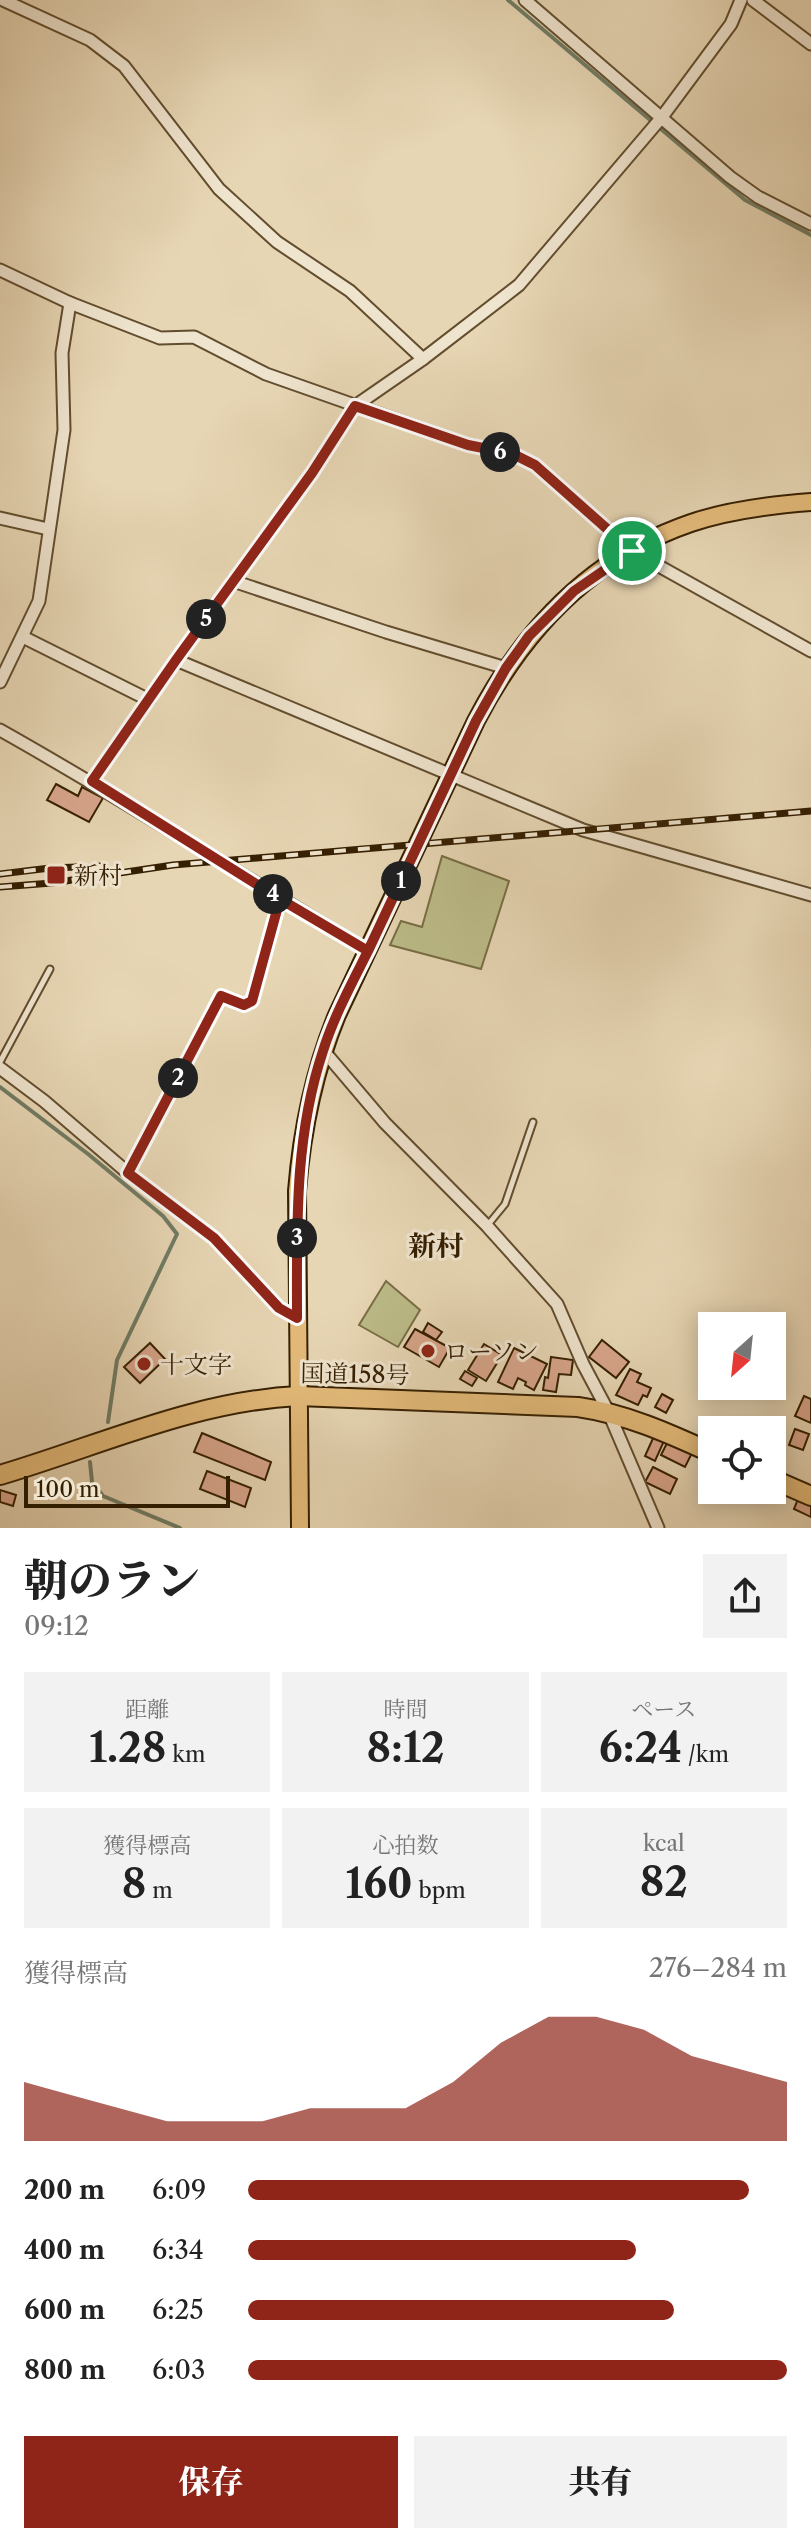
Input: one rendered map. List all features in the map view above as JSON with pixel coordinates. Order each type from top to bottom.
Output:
[{"type":"highway","name":"国道158号","points":[[0,1475],[162,1423],[265,1398],[298,1396],[578,1407],[608,1411],[698,1447]]},
{"type":"highway","points":[[786,1485],[811,1496]]},
{"type":"main road","points":[[300,1528],[297,1191],[300,1154],[314,1083],[337,1015],[494,687],[529,636],[574,591],[632,551],[689,523],[719,515],[811,502]]},
{"type":"street","points":[[3,0],[90,40],[124,66],[219,189],[277,242],[350,291],[423,359]]},
{"type":"street","points":[[525,0],[730,177],[811,224]]},
{"type":"street","points":[[92,781],[312,473],[355,406],[423,359],[519,285],[662,117],[731,24],[741,0]]},
{"type":"street","points":[[753,0],[811,44]]},
{"type":"street","points":[[0,270],[70,303],[160,338],[194,337],[266,374],[468,445],[513,454],[535,465],[632,551],[811,651]]},
{"type":"street","points":[[0,682],[39,601],[64,430],[62,353],[70,303]]},
{"type":"street","points":[[0,518],[48,529]]},
{"type":"street","points":[[233,581],[506,668]]},
{"type":"street","points":[[23,637],[149,700]]},
{"type":"street","points":[[176,660],[583,830],[811,895]]},
{"type":"street","points":[[0,730],[92,781],[368,951]]},
{"type":"street","points":[[323,1050],[385,1123],[487,1226],[557,1304],[608,1411],[658,1528]]},
{"type":"street","points":[[0,1065],[128,1173],[214,1238],[279,1308],[297,1318]]},
{"type":"lane","points":[[128,1173],[221,996],[244,1005],[252,1001],[280,899]]},
{"type":"lane","points":[[0,1065],[50,969]]},
{"type":"lane","points":[[487,1226],[505,1204],[533,1122]]},
{"type":"green space","points":[[442,856],[509,881],[481,969],[390,945],[401,921],[422,927]]},
{"type":"green space","points":[[386,1281],[420,1310],[398,1347],[359,1325]]},
{"type":"building","points":[[56,784],[78,796],[82,787],[103,798],[89,822],[47,800]]},
{"type":"building","points":[[428,1323],[442,1332],[436,1340],[423,1332]]},
{"type":"building","points":[[415,1329],[450,1348],[439,1367],[404,1347]]},
{"type":"building","points":[[602,1340],[629,1362],[616,1378],[589,1357]]},
{"type":"building","points":[[150,1343],[165,1359],[140,1383],[124,1367]]},
{"type":"building","points":[[484,1344],[502,1355],[486,1381],[468,1370]]},
{"type":"building","points":[[514,1348],[547,1364],[534,1390],[518,1378],[513,1389],[498,1382]]},
{"type":"building","points":[[551,1357],[573,1360],[571,1375],[559,1374],[556,1392],[543,1390]]},
{"type":"building","points":[[630,1369],[641,1374],[637,1382],[651,1388],[638,1405],[616,1395]]},
{"type":"building","points":[[465,1371],[477,1378],[472,1386],[460,1379]]},
{"type":"building","points":[[662,1394],[673,1400],[666,1413],[655,1407]]},
{"type":"building","points":[[804,1396],[811,1399],[811,1423],[795,1416]]},
{"type":"building","points":[[795,1429],[809,1434],[803,1450],[789,1445]]},
{"type":"building","points":[[202,1433],[271,1462],[265,1480],[194,1452]]},
{"type":"building","points":[[654,1436],[664,1441],[655,1461],[645,1456]]},
{"type":"building","points":[[668,1441],[692,1453],[685,1467],[661,1455]]},
{"type":"building","points":[[653,1467],[677,1479],[670,1494],[645,1482]]},
{"type":"building","points":[[207,1471],[251,1488],[245,1507],[200,1489]]},
{"type":"building","points":[[0,1490],[16,1495],[13,1506],[0,1502]]},
{"type":"building","points":[[798,1499],[811,1505],[811,1517],[794,1509]]},
{"type":"waterway","points":[[508,0],[745,200],[811,235]]},
{"type":"waterway","points":[[0,1087],[163,1216],[177,1234],[117,1360],[108,1422]]},
{"type":"waterway","points":[[90,1462],[92,1482],[103,1496],[180,1528]]},
{"type":"railway","points":[[0,887],[52,883],[173,865],[811,811]]},
{"type":"railway","points":[[0,874],[105,866]]},
{"type":"place","name":"新村","points":[[56,875]]},
{"type":"place","name":"ローソン","points":[[428,1351]]},
{"type":"place","name":"十文字","points":[[144,1364]]},
{"type":"district","name":"新村","points":[[436,1246]]},
{"type":"route","points":[[632,551],[535,465],[513,454],[486,451],[355,406],[312,473],[92,781],[368,951],[323,1050],[306,1119],[297,1191],[297,1318],[279,1308],[214,1238],[128,1173],[221,996],[244,1005],[252,1001],[280,899],[368,951],[476,721],[506,668],[551,612],[590,577],[632,551]]}]
